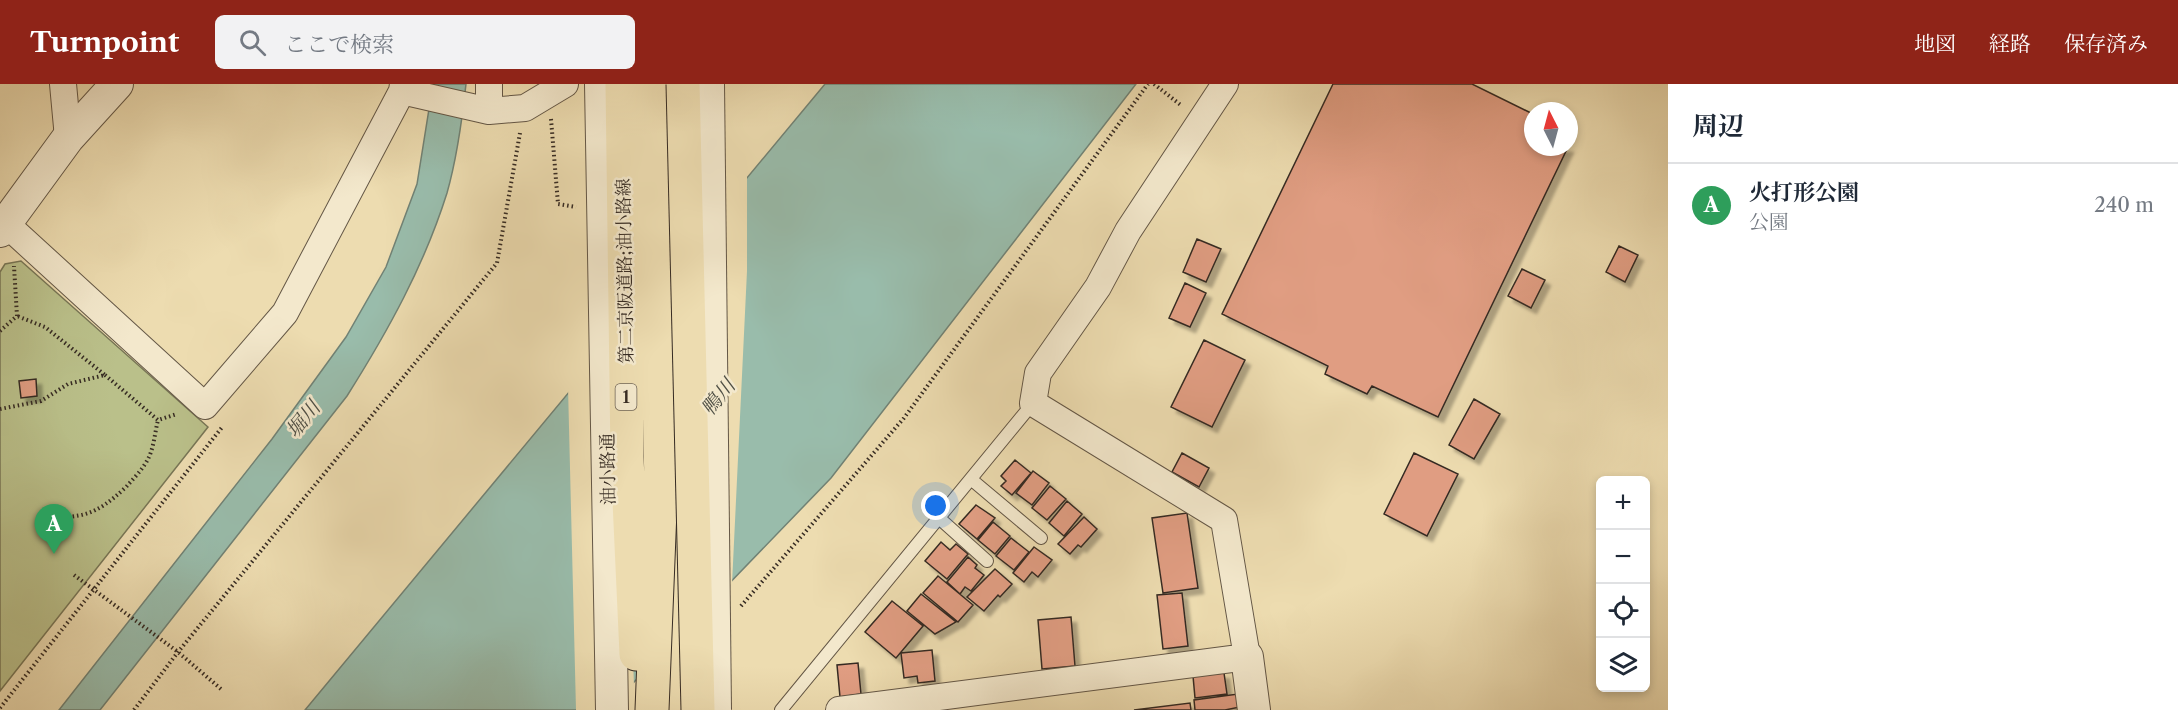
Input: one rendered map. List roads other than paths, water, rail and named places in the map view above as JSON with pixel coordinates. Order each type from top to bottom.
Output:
[{"type":"highway","name":"第二京阪道路;油小路線","points":[[622,84],[627,457],[638,710]]},
{"type":"highway","points":[[652,84],[661,485],[652,710]]},
{"type":"highway","points":[[683,84],[698,710]]},
{"type":"street","points":[[63,84],[68,138]]},
{"type":"street","points":[[117,84],[68,138],[2,225],[33,249],[205,406],[285,313],[403,88],[489,111],[525,108],[557,88]]},
{"type":"street","points":[[489,84],[489,111]]},
{"type":"street","name":"油小路通","points":[[601,84],[612,710]]},
{"type":"street","points":[[708,84],[715,710]]},
{"type":"street","points":[[1225,84],[1128,231],[1098,287],[1038,374],[1033,403],[1224,520],[1254,710]]},
{"type":"street","points":[[839,710],[1009,699],[1246,657]]},
{"type":"lane","points":[[781,710],[1033,403]]},
{"type":"lane","points":[[972,480],[1041,538]]},
{"type":"lane","points":[[939,519],[987,561]]},
{"type":"water","name":"堀川","points":[[433,84],[466,84],[451,180],[438,220],[404,298],[362,372],[347,396],[100,710],[59,710],[272,439],[346,337],[386,267],[417,184]]},
{"type":"water","name":"鴨川","points":[[825,84],[1136,84],[831,478],[607,710],[305,710]]},
{"type":"place","name":"火打形公園","points":[[54,554]]}]
